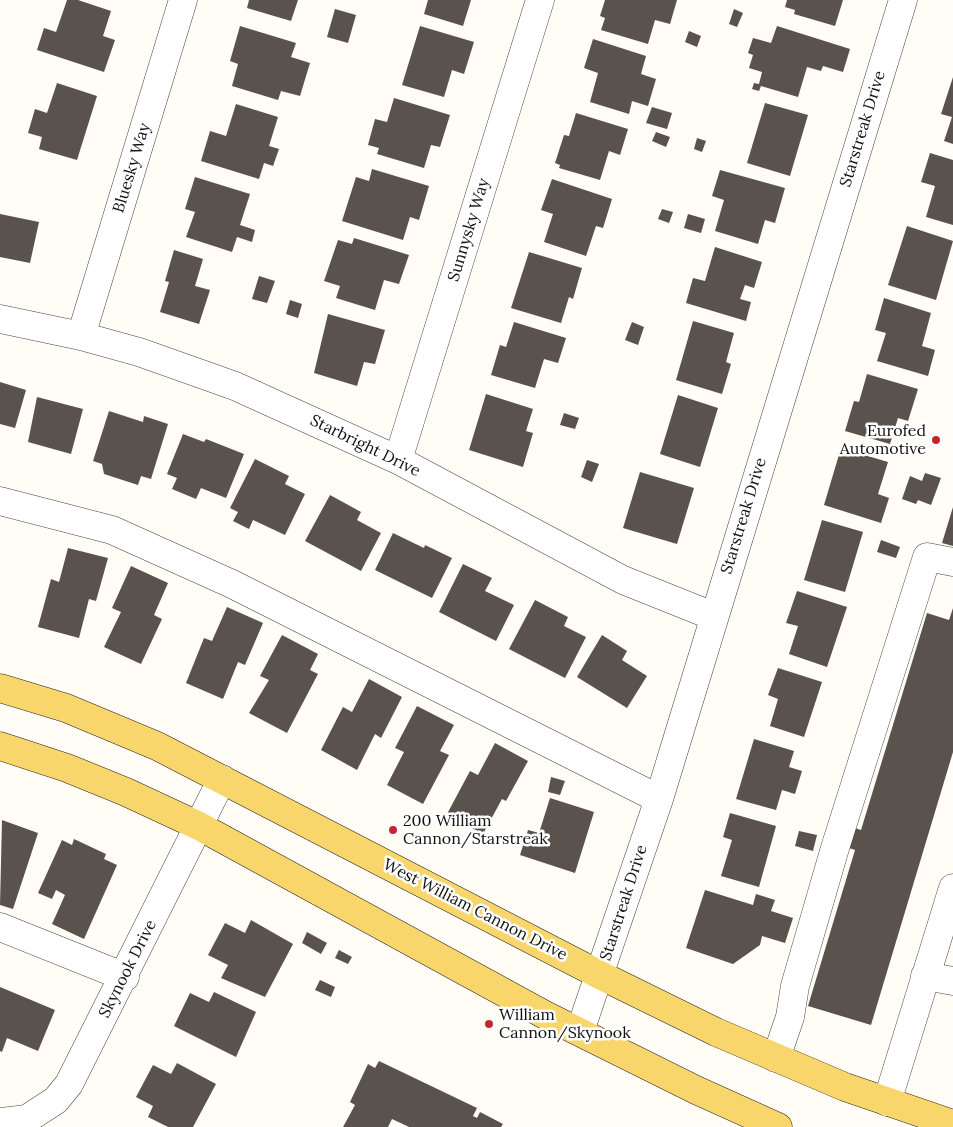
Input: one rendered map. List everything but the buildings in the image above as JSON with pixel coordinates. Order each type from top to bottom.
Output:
[{"type":"main road","name":"West William Cannon Drive","points":[[0,688],[66,708],[118,728],[222,779],[600,975],[716,1032],[887,1102],[953,1124]]},
{"type":"main road","points":[[0,746],[101,782],[199,826],[545,1015],[696,1090],[778,1127]]},
{"type":"street","name":"Bluesky Way","points":[[81,336],[183,0]]},
{"type":"street","name":"Sunnysky Way","points":[[398,460],[540,0]]},
{"type":"street","name":"Starstreak Drive","points":[[580,1031],[659,799],[713,616],[903,0]]},
{"type":"street","name":"Starbright Drive","points":[[0,319],[81,336],[139,352],[235,386],[398,460],[595,567],[713,616]]},
{"type":"street","points":[[0,501],[112,530],[232,584],[659,799]]},
{"type":"street","points":[[776,1058],[790,1017],[795,986],[835,848],[927,556],[953,562]]},
{"type":"street","name":"Skynook Drive","points":[[0,1122],[27,1119],[56,1100],[69,1084],[125,977],[222,779]]},
{"type":"street","points":[[887,1102],[953,888]]},
{"type":"street","points":[[0,927],[125,977]]},
{"type":"street","points":[[925,976],[953,981]]},
{"type":"place","name":"Eurofed Automotive","points":[[936,440]]},
{"type":"place","name":"200 William Cannon/Starstreak","points":[[393,830]]},
{"type":"place","name":"William Cannon/Skynook","points":[[489,1024]]}]
